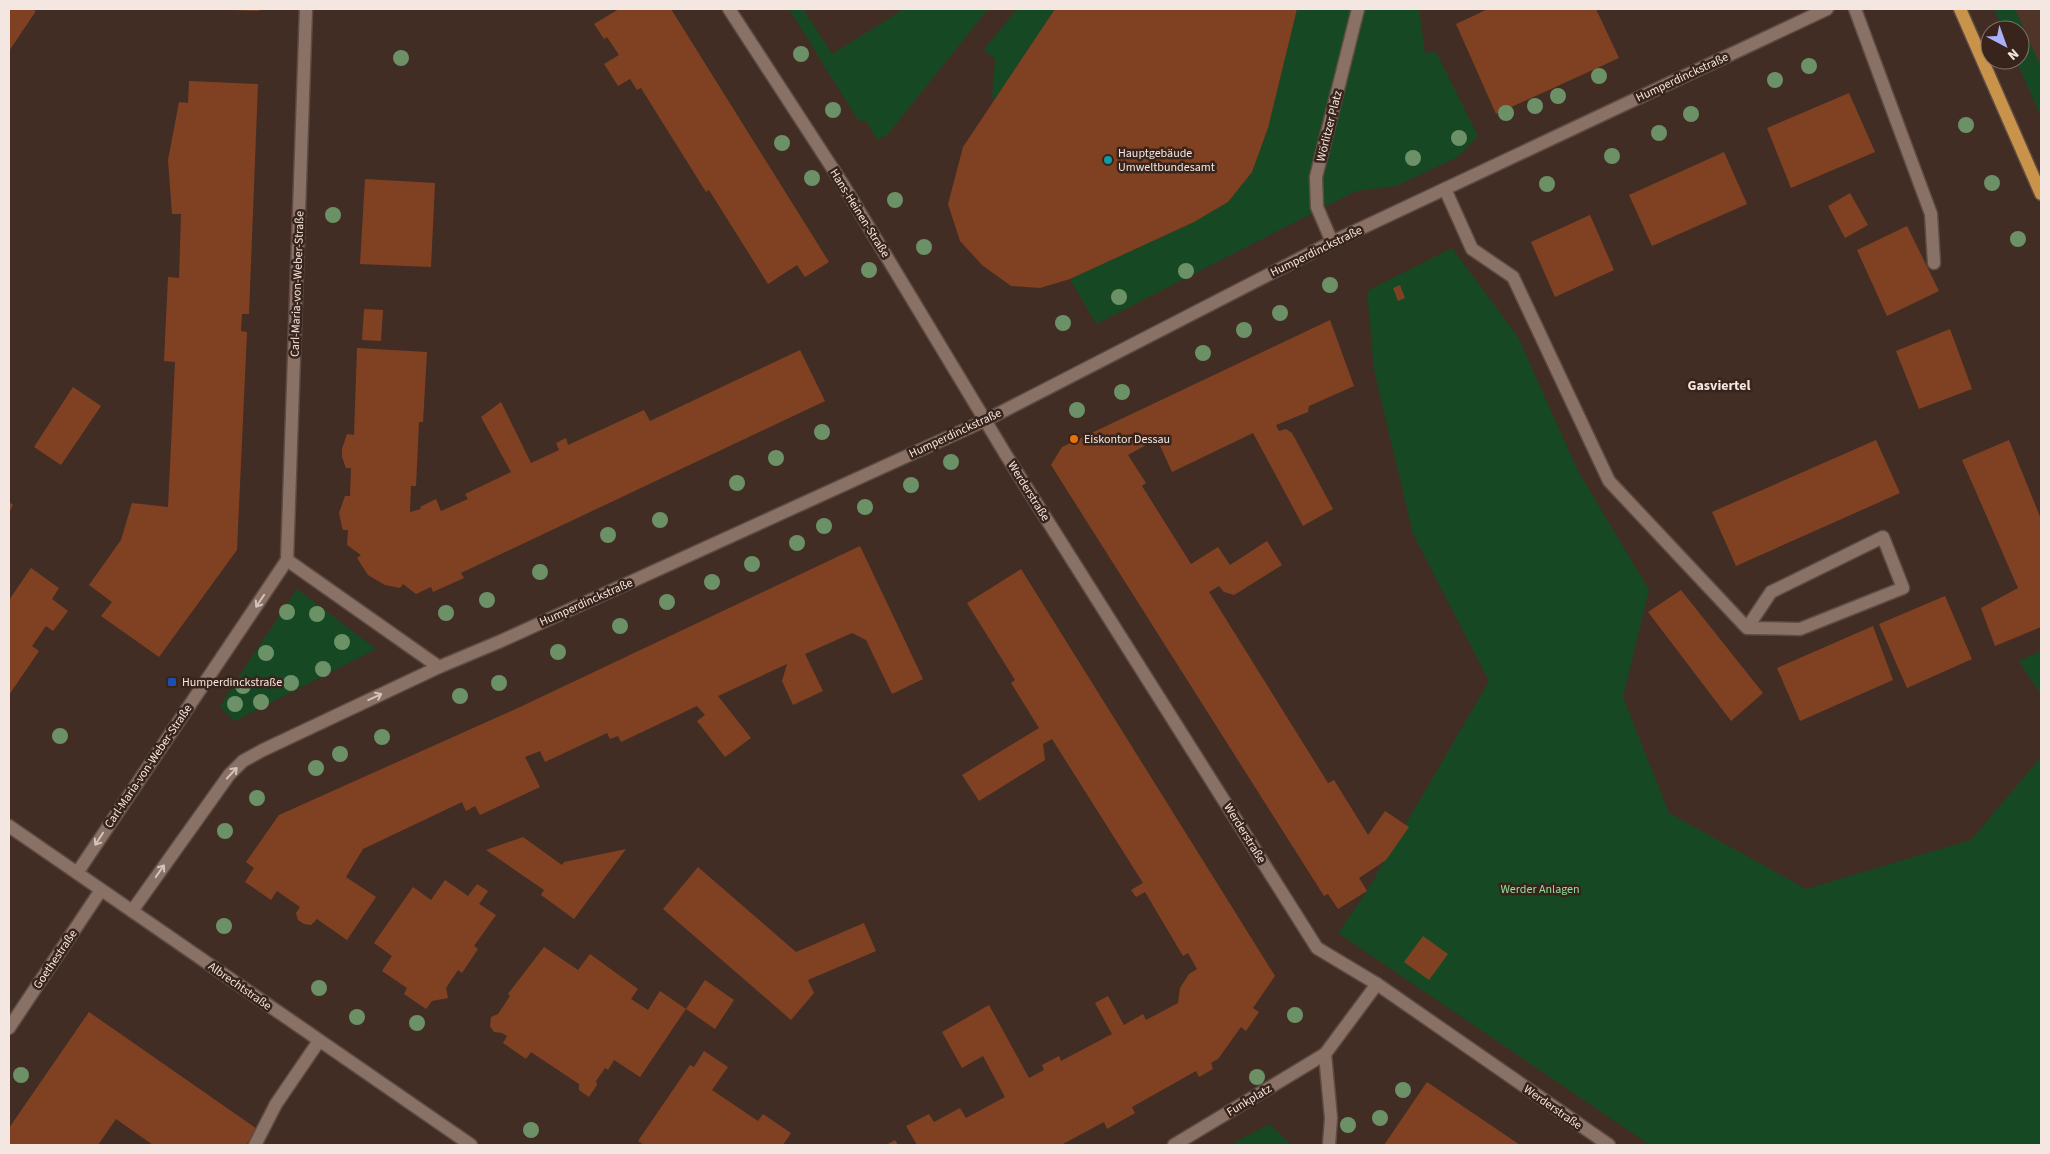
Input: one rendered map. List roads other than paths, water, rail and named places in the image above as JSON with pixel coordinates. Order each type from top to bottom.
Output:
[{"type":"main road","points":[[1960,9],[2041,194]]},
{"type":"street","name":"Carl-Maria-von-Weber-Straße","points":[[77,873],[287,560],[306,9]]},
{"type":"street","name":"Hans-Heinen-Straße","points":[[729,9],[844,186],[986,420]]},
{"type":"street","name":"Wörlitzer Platz","points":[[1332,242],[1317,207],[1316,177],[1358,9]]},
{"type":"street","name":"Humperdinckstraße","points":[[132,911],[213,797],[243,761],[439,667],[501,641],[986,420],[1332,242],[1827,9]]},
{"type":"street","points":[[1855,9],[1931,214],[1934,263]]},
{"type":"street","points":[[1445,189],[1472,249],[1513,277],[1609,481],[1747,628],[1800,629],[1903,588],[1883,537],[1771,592],[1747,628]]},
{"type":"street","name":"Werderstraße","points":[[986,420],[1317,948],[1377,984],[1609,1145]]},
{"type":"street","points":[[287,560],[439,667]]},
{"type":"street","name":"Albrechtstraße","points":[[9,826],[471,1145]]},
{"type":"street","name":"Goethestraße","points":[[9,1028],[101,890]]},
{"type":"street","name":"Funkplatz","points":[[1174,1145],[1325,1054],[1377,984]]},
{"type":"street","points":[[255,1145],[276,1104],[319,1041]]},
{"type":"street","points":[[1325,1054],[1331,1118],[1329,1145]]},
{"type":"place","name":"Hauptgebäude Umweltbundesamt","points":[[1108,160]]},
{"type":"place","name":"Eiskontor Dessau","points":[[1074,439]]},
{"type":"place","name":"Humperdinckstraße","points":[[172,682]]},
{"type":"district","name":"Gasviertel","points":[[1719,385]]},
{"type":"park label","name":"Werder Anlagen","points":[[1540,889]]}]
